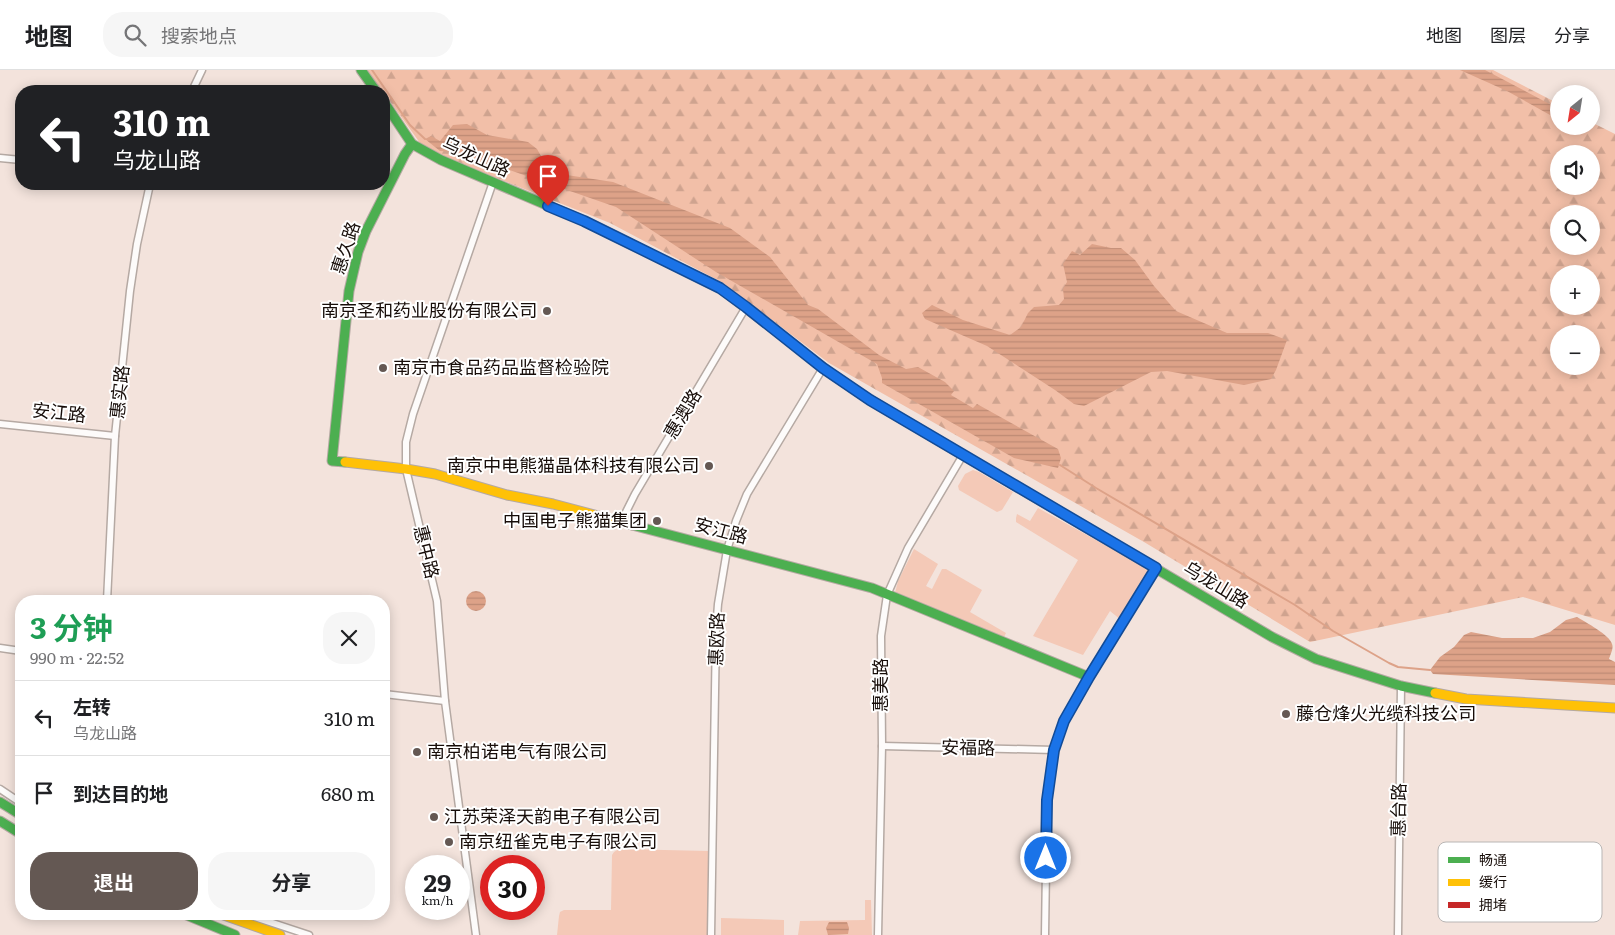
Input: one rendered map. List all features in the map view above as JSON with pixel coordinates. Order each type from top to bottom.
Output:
[{"type":"street","points":[[195,85],[202,70]]},
{"type":"street","points":[[361,70],[372,85]]},
{"type":"street","name":"乌龙山路","points":[[390,111],[412,144],[441,160],[593,225],[720,288],[823,368],[870,400],[1272,637],[1316,659],[1401,686],[1466,699],[1615,708]]},
{"type":"street","name":"惠久路","points":[[390,184],[412,144]]},
{"type":"street","points":[[0,158],[15,159]]},
{"type":"street","name":"惠中路","points":[[476,935],[445,701],[437,601],[406,469],[406,442],[413,414],[493,182]]},
{"type":"street","name":"惠实路","points":[[107,595],[115,436],[130,291],[137,244],[149,190]]},
{"type":"street","name":"惠久路","points":[[332,461],[349,291],[358,252],[366,231],[387,190]]},
{"type":"street","name":"惠澳路","points":[[621,522],[635,494],[746,307]]},
{"type":"street","name":"惠欧路","points":[[712,935],[716,631],[718,604],[727,550],[747,494],[823,368]]},
{"type":"street","name":"安江路","points":[[0,424],[115,436]]},
{"type":"street","name":"惠美路","points":[[878,935],[882,746],[881,636],[888,595],[908,548],[963,455]]},
{"type":"street","name":"安江路","points":[[332,461],[436,474],[507,495],[553,504],[872,588],[1089,677]]},
{"type":"street","points":[[1045,935],[1047,800],[1054,750],[1064,721],[1156,568]]},
{"type":"street","points":[[0,648],[15,649]]},
{"type":"street","name":"惠台路","points":[[1398,935],[1401,686]]},
{"type":"street","points":[[390,695],[445,701]]},
{"type":"street","name":"安福路","points":[[882,746],[1054,750]]},
{"type":"street","points":[[0,789],[15,799]]},
{"type":"street","points":[[0,802],[15,811]]},
{"type":"street","points":[[0,821],[15,830]]},
{"type":"street","points":[[198,920],[234,935]]},
{"type":"street","points":[[238,920],[280,935]]},
{"type":"street","points":[[264,920],[309,935]]},
{"type":"shaded area","points":[[1460,70],[1485,70],[1550,104],[1550,115],[1507,91]]},
{"type":"shaded area","points":[[467,124],[487,135],[528,142],[537,149],[548,168],[560,174],[613,182],[730,228],[770,257],[808,305],[818,309],[879,355],[906,369],[918,367],[945,382],[954,391],[951,395],[973,408],[977,404],[1058,449],[1061,458],[1058,468],[1014,458],[882,383],[877,364],[716,272],[616,207],[458,152],[440,151],[425,139],[431,136],[440,141],[453,125]]},
{"type":"shaded area","points":[[1092,244],[1121,248],[1135,260],[1176,311],[1227,333],[1268,333],[1287,340],[1271,379],[1244,385],[1167,371],[1151,372],[1084,406],[1074,404],[987,346],[925,319],[922,313],[932,305],[963,320],[1010,335],[1021,327],[1028,313],[1034,307],[1059,305],[1064,299],[1063,289],[1067,282],[1063,264],[1072,251],[1080,255]]},
{"type":"shaded area","points":[[973,470],[1013,492],[1002,510],[997,512],[959,490],[958,486],[965,474]]},
{"type":"shaded area","points":[[1038,508],[1147,570],[1148,574],[1121,620],[1110,611],[1083,655],[1033,636],[1078,560],[1016,522],[1017,514],[1030,521]]},
{"type":"shaded area","points":[[914,549],[938,564],[926,586],[932,589],[942,569],[946,569],[982,590],[970,612],[1006,633],[1003,639],[895,593],[898,581]]},
{"type":"shaded area","points":[[472,591],[480,591],[486,597],[486,605],[480,611],[472,611],[466,605],[466,597]]},
{"type":"shaded area","points":[[1577,617],[1597,629],[1610,640],[1613,647],[1609,659],[1615,662],[1615,685],[1433,674],[1430,670],[1440,657],[1454,647],[1464,635],[1471,632],[1502,638],[1533,638],[1550,632],[1566,620]]},
{"type":"shaded area","points":[[619,849],[709,851],[708,935],[557,935],[560,912],[564,910],[611,910],[612,855]]},
{"type":"shaded area","points":[[865,900],[871,900],[872,935],[798,935],[800,921],[865,920]]},
{"type":"shaded area","points":[[721,918],[784,920],[784,935],[721,935]]},
{"type":"shaded area","points":[[829,922],[847,922],[848,934],[828,935],[826,928]]},
{"type":"green space","points":[[367,70],[1493,70],[1550,99],[1550,135],[1600,135],[1600,126],[1615,134],[1615,625],[1523,597],[1310,642],[1144,542],[829,363],[723,283],[610,223],[444,157],[420,143],[390,101],[390,85],[378,85]]},
{"type":"waterway","points":[[372,70],[382,85]]},
{"type":"waterway","points":[[390,96],[410,125],[425,139]]},
{"type":"waterway","points":[[1060,465],[1389,663],[1398,667],[1430,670]]},
{"type":"traffic: fast","points":[[361,70],[372,85]]},
{"type":"traffic: fast","points":[[390,111],[412,144],[441,160],[584,221],[720,288],[829,372]]},
{"type":"traffic: fast","points":[[390,184],[412,144]]},
{"type":"traffic: fast","points":[[345,462],[332,461],[349,291],[358,252],[366,231],[387,190]]},
{"type":"traffic: fast","points":[[1014,485],[1272,637],[1316,659],[1401,686],[1435,693]]},
{"type":"traffic: fast","points":[[632,525],[872,588],[1089,677]]},
{"type":"traffic: fast","points":[[0,802],[15,811]]},
{"type":"traffic: fast","points":[[0,821],[15,830]]},
{"type":"traffic: fast","points":[[199,920],[235,935]]},
{"type":"traffic: slow","points":[[345,462],[435,474],[507,495],[553,504],[632,525]]},
{"type":"traffic: slow","points":[[1435,693],[1466,699],[1615,708]]},
{"type":"traffic: slow","points":[[238,920],[280,935]]},
{"type":"traffic: jam","points":[[829,372],[870,400],[1014,485]]},
{"type":"place","name":"南京圣和药业股份有限公司","points":[[547,311]]},
{"type":"place","name":"南京市食品药品监督检验院","points":[[383,368]]},
{"type":"place","name":"南京中电熊猫晶体科技有限公司","points":[[709,466]]},
{"type":"place","name":"中国电子熊猫集团","points":[[657,521]]},
{"type":"place","name":"藤仓烽火光缆科技公司","points":[[1286,714]]},
{"type":"place","name":"南京柏诺电气有限公司","points":[[417,752]]},
{"type":"place","name":"江苏荣泽天韵电子有限公司","points":[[434,817]]},
{"type":"place","name":"南京纽雀克电子有限公司","points":[[449,842]]},
{"type":"route","points":[[548,206],[584,221],[720,288],[823,368],[870,400],[1156,568],[1064,721],[1054,750],[1047,800],[1046,858]]}]
